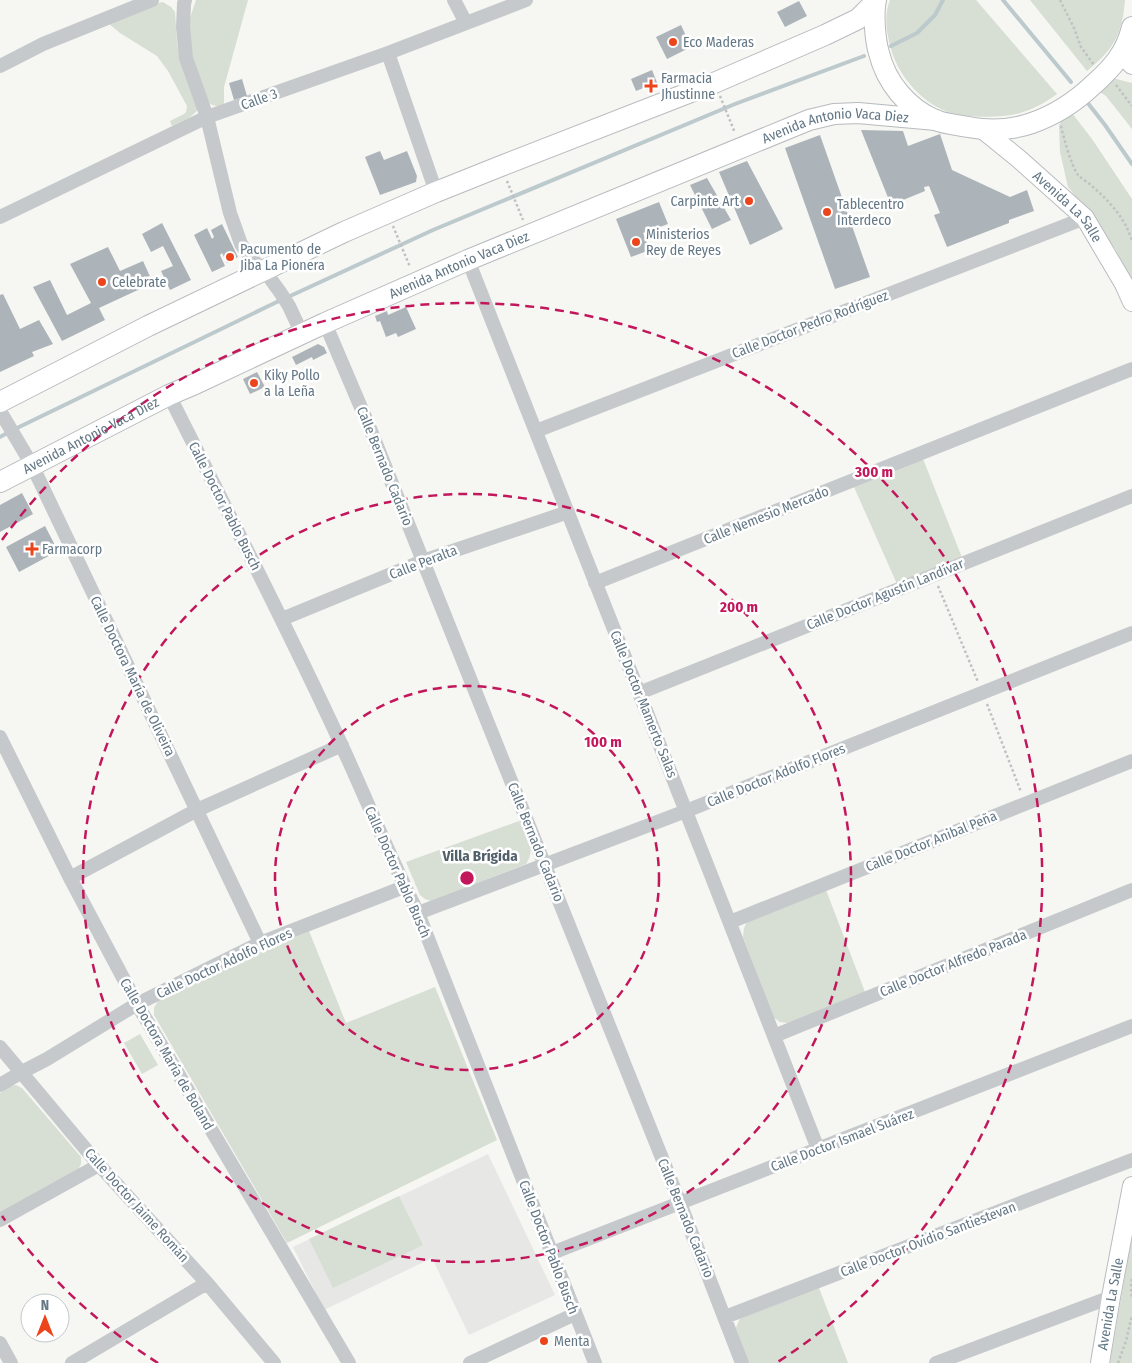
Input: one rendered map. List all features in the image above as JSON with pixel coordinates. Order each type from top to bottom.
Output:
[{"type":"highway","points":[[876,1],[876,43],[881,64],[891,83],[903,98],[918,110],[936,120],[982,129],[1007,128],[1031,123],[1056,113],[1127,60],[1132,27]]},
{"type":"highway","points":[[0,402],[148,326],[344,232],[436,192],[714,83],[825,35],[858,19],[876,1]]},
{"type":"highway","name":"Avenida Antonio Vaca Diez","points":[[0,482],[27,458],[195,384],[325,323],[468,260],[809,120],[834,114],[858,113],[936,120]]},
{"type":"main road","name":"Avenida La Salle","points":[[982,129],[1019,158],[1084,218],[1124,284],[1132,302]]},
{"type":"main road","name":"Avenida La Salle","points":[[1100,1363],[1132,1186]]},
{"type":"street","points":[[0,66],[43,44],[152,0]]},
{"type":"street","points":[[185,0],[183,27],[186,58],[207,117],[230,213],[241,244],[252,260],[264,270],[280,292],[302,334]]},
{"type":"street","points":[[454,0],[466,24]]},
{"type":"street","name":"Calle 3","points":[[0,217],[207,117],[388,53],[526,0]]},
{"type":"street","points":[[388,53],[436,192]]},
{"type":"street","name":"Calle Doctor Pedro Rodríguez","points":[[536,431],[1084,218]]},
{"type":"street","name":"Calle Doctor Mamerto Salas","points":[[468,260],[818,1149]]},
{"type":"street","name":"Calle Bernado Cadario","points":[[325,323],[371,431],[545,864],[742,1363]]},
{"type":"street","name":"Calle Nemesio Mercado","points":[[595,583],[1132,369]]},
{"type":"street","name":"Calle Doctor Pablo Busch","points":[[169,395],[282,620],[342,745],[404,887],[418,913],[594,1363]]},
{"type":"street","name":"Calle Doctora María de Oliveira","points":[[0,412],[27,458],[260,943]]},
{"type":"street","name":"Calle Doctor Agustín Landívar","points":[[639,693],[1132,496]]},
{"type":"street","name":"Calle Peralta","points":[[282,620],[423,561],[568,512]]},
{"type":"street","name":"Calle Doctor Adolfo Flores","points":[[418,913],[686,811],[1132,633]]},
{"type":"street","name":"Calle Doctora María de Boland","points":[[0,737],[70,878],[137,1004],[349,1363]]},
{"type":"street","points":[[70,878],[197,810],[342,745]]},
{"type":"street","name":"Calle Doctor Anibal Peña","points":[[730,922],[1132,761]]},
{"type":"street","name":"Calle Doctor Adolfo Flores","points":[[0,1085],[47,1059],[137,1004],[260,943],[404,887]]},
{"type":"street","name":"Calle Doctor Alfredo Parada","points":[[774,1036],[1132,890]]},
{"type":"street","name":"Calle Doctor Ismael Suárez","points":[[552,1253],[1132,1026]]},
{"type":"street","name":"Calle Doctor Jaime Román","points":[[0,1047],[99,1165],[207,1283],[274,1363]]},
{"type":"street","name":"Calle Doctor Ovidio Santiestevan","points":[[725,1317],[1132,1160]]},
{"type":"street","points":[[0,1220],[99,1165]]},
{"type":"street","points":[[72,1363],[207,1283]]},
{"type":"street","points":[[936,1363],[1111,1297]]},
{"type":"street","points":[[470,1363],[575,1314]]},
{"type":"street","points":[[0,1344],[11,1363]]},
{"type":"path","points":[[1060,0],[1088,59],[1116,86],[1132,106]]},
{"type":"path","points":[[722,99],[729,118]]},
{"type":"path","points":[[1056,113],[1067,149],[1079,175],[1117,210],[1129,231],[1132,241]]},
{"type":"path","points":[[509,187],[518,207]]},
{"type":"path","points":[[398,238],[404,253]]},
{"type":"path","points":[[1132,1279],[1132,1298]]},
{"type":"path","points":[[1118,1363],[1126,1341],[1132,1315]]},
{"type":"shaded area","points":[[196,0],[248,0],[224,87],[224,105],[222,106],[213,105],[208,102],[189,50],[190,18]]},
{"type":"shaded area","points":[[890,0],[976,0],[1057,94],[1020,113],[995,117],[959,115],[932,104],[907,81],[896,62],[886,26]]},
{"type":"shaded area","points":[[1030,0],[1125,0],[1122,23],[1115,40],[1104,56],[1087,71]]},
{"type":"shaded area","points":[[163,2],[175,12],[179,54],[198,110],[189,118],[172,126],[170,121],[184,114],[187,106],[168,71],[157,56],[120,33],[108,23]]},
{"type":"shaded area","points":[[1112,78],[1132,83],[1132,129],[1106,96],[1097,90]]},
{"type":"shaded area","points":[[1072,113],[1092,139],[1132,199],[1132,283],[1116,250],[1068,187],[1060,152],[1059,125],[1064,117]]},
{"type":"shaded area","points":[[923,459],[963,560],[897,584],[854,487]]},
{"type":"shaded area","points":[[519,821],[529,842],[531,853],[526,864],[431,901],[420,895],[406,862]]},
{"type":"shaded area","points":[[826,890],[865,992],[789,1023],[780,1022],[773,1017],[743,937],[744,928],[747,922]]},
{"type":"shaded area","points":[[309,931],[346,1023],[435,987],[497,1140],[287,1243],[154,1015],[154,1008],[158,1001]]},
{"type":"shaded area","points":[[140,1034],[158,1065],[142,1074],[124,1043]]},
{"type":"shaded area","points":[[16,1085],[22,1088],[81,1157],[81,1164],[78,1170],[0,1214],[0,1093]]},
{"type":"shaded area","points":[[488,1154],[555,1295],[469,1335],[432,1258],[324,1310],[293,1247]]},
{"type":"shaded area","points":[[399,1196],[423,1245],[333,1288],[309,1239]]},
{"type":"shaded area","points":[[1132,1235],[1132,1363],[1110,1363]]},
{"type":"shaded area","points":[[819,1288],[848,1363],[749,1363],[736,1328],[740,1318]]},
{"type":"building","points":[[799,1],[807,16],[785,27],[777,12]]},
{"type":"building","name":"Eco Maderas","points":[[681,25],[691,47],[667,59],[656,37]]},
{"type":"building","points":[[652,70],[658,85],[647,90],[646,87],[636,91],[631,79]]},
{"type":"building","points":[[242,79],[247,96],[234,100],[229,83]]},
{"type":"building","points":[[861,130],[903,131],[908,146],[940,134],[952,170],[1010,197],[1027,190],[1034,211],[1009,220],[1009,223],[947,247],[934,215],[940,213],[929,186],[924,187],[925,191],[891,205]]},
{"type":"building","name":"Tablecentro Interdeco","points":[[820,135],[870,277],[835,289],[785,148]]},
{"type":"building","points":[[380,151],[384,160],[407,151],[417,176],[416,182],[380,195],[365,157]]},
{"type":"building","name":"Carpinte Art","points":[[747,161],[783,229],[750,245],[719,172]]},
{"type":"building","points":[[707,178],[731,220],[712,229],[690,185]]},
{"type":"building","points":[[659,202],[668,224],[643,233],[650,250],[631,257],[616,219]]},
{"type":"building","points":[[162,223],[191,280],[170,290],[161,271],[173,266],[163,246],[151,252],[142,234]]},
{"type":"building","points":[[222,224],[238,257],[227,263],[222,253],[220,255],[225,266],[212,272],[194,235],[207,228],[212,239],[214,237],[211,230]]},
{"type":"building","points":[[108,247],[120,271],[143,261],[153,283],[99,308],[105,320],[62,341],[33,287],[50,280],[67,315],[91,303],[70,264]]},
{"type":"building","points":[[3,294],[20,329],[39,320],[53,344],[32,352],[34,356],[0,372],[0,295]]},
{"type":"building","points":[[406,307],[416,329],[398,337],[396,333],[386,337],[380,321],[377,322],[375,316],[387,311],[388,315]]},
{"type":"building","points":[[318,344],[324,347],[327,353],[313,360],[312,357],[296,365],[292,357]]},
{"type":"building","name":"Kiky Pollo a la Leña","points":[[257,372],[265,387],[250,394],[243,379]]},
{"type":"building","points":[[22,493],[33,514],[0,532],[0,505]]},
{"type":"building","name":"Farmacorp","points":[[45,526],[58,551],[19,572],[6,547]]},
{"type":"waterway","points":[[891,46],[917,33],[935,15],[943,0]]},
{"type":"waterway","points":[[1003,0],[1071,82]]},
{"type":"waterway","points":[[288,297],[433,230],[735,104],[864,56]]},
{"type":"waterway","points":[[1087,102],[1132,164]]},
{"type":"waterway","points":[[15,429],[281,300]]},
{"type":"waterway","points":[[0,437],[9,432]]},
{"type":"place","name":"Eco Maderas","points":[[673,42]]},
{"type":"place","name":"Farmacia Jhustinne","points":[[651,86]]},
{"type":"place","name":"Carpinte Art","points":[[749,201]]},
{"type":"place","name":"Tablecentro Interdeco","points":[[827,212]]},
{"type":"place","name":"Ministerios Rey de Reyes","points":[[636,242]]},
{"type":"place","name":"Pacumento de Jiba La Pionera","points":[[230,257]]},
{"type":"place","name":"Celebrate","points":[[102,282]]},
{"type":"place","name":"Kiky Pollo a la Leña","points":[[254,383]]},
{"type":"place","name":"Farmacorp","points":[[32,549]]},
{"type":"place","name":"Menta","points":[[544,1341]]},
{"type":"district","name":"Villa Brígida","points":[[480,856]]}]
